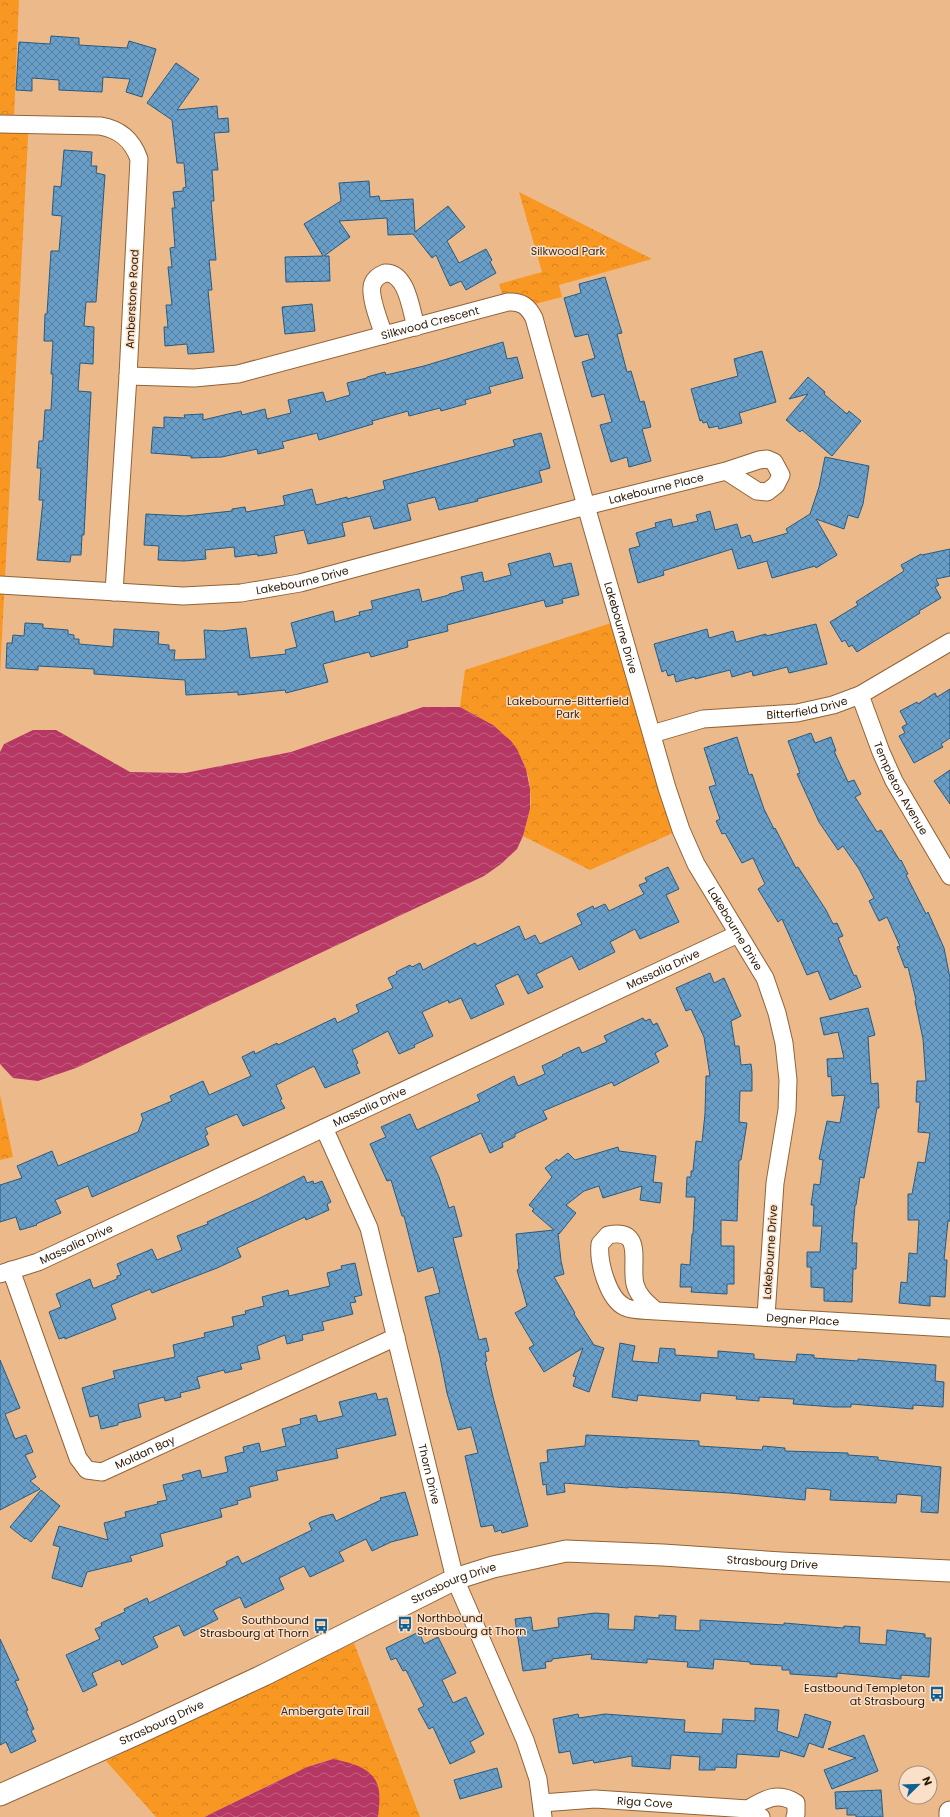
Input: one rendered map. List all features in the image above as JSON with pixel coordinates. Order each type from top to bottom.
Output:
[{"type":"street","name":"Amberstone Road","points":[[0,124],[104,127],[123,135],[136,150],[140,162],[114,592]]},
{"type":"street","points":[[384,335],[373,297],[372,287],[375,280],[385,274],[396,276],[403,282],[416,327]]},
{"type":"street","name":"Silkwood Crescent","points":[[128,376],[194,378],[230,375],[252,371],[508,302],[518,302],[528,308],[534,318],[586,506]]},
{"type":"street","name":"Lakebourne Place","points":[[586,506],[726,471]]},
{"type":"street","name":"Lakebourne Drive","points":[[0,585],[183,596],[241,593],[300,583],[586,506],[667,788],[681,830],[696,864],[760,968],[773,999],[784,1043],[788,1080],[787,1110],[775,1183],[766,1316]]},
{"type":"street","name":"Bitterfield Drive","points":[[652,734],[703,719],[797,713],[819,709],[860,695],[950,642]]},
{"type":"street","name":"Templeton Avenue","points":[[860,695],[881,752],[894,781],[950,876]]},
{"type":"street","name":"Massalia Drive","points":[[6,1272],[38,1262],[738,934]]},
{"type":"street","name":"Thorn Drive","points":[[324,1128],[369,1228],[455,1579],[525,1740],[538,1779],[543,1810]]},
{"type":"street","name":"Degner Place","points":[[656,1311],[641,1298],[635,1285],[633,1270],[634,1244],[628,1237],[620,1234],[608,1235],[600,1244],[606,1278],[618,1304],[627,1308],[656,1311],[766,1316],[950,1328]]},
{"type":"street","name":"Moldan Bay","points":[[6,1272],[78,1458],[87,1470],[102,1472],[396,1337]]},
{"type":"street","name":"Strasbourg Drive","points":[[0,1795],[137,1734],[264,1674],[455,1579],[493,1567],[566,1551],[950,1571]]},
{"type":"street","name":"Riga Cove","points":[[543,1810],[595,1799],[754,1813],[760,1802],[774,1797],[788,1797],[796,1803],[795,1817]]},
{"type":"street","points":[[950,1812],[950,1817]]},
{"type":"green space","points":[[0,0],[19,0],[14,117],[29,118],[0,674]]},
{"type":"green space","name":"Silkwood Park","points":[[519,192],[652,259],[559,285],[562,297],[535,304],[528,298],[520,295],[503,296],[499,284],[542,272]]},
{"type":"green space","name":"Lakebourne-Bitterfield Park","points":[[611,623],[673,833],[590,870],[523,836],[531,800],[529,779],[522,759],[493,725],[460,707],[465,670]]},
{"type":"green space","points":[[0,1095],[13,1157],[0,1160]]},
{"type":"green space","name":"Ambergate Trail","points":[[354,1643],[420,1817],[378,1817],[379,1790],[333,1759],[307,1767],[204,1817],[156,1817],[106,1761]]},
{"type":"water","points":[[423,707],[460,707],[493,725],[511,741],[517,749],[526,769],[530,789],[530,809],[523,836],[517,849],[501,864],[484,876],[76,1068],[38,1081],[13,1078],[0,1064],[0,752],[4,744],[33,730],[56,730],[130,772],[185,773],[291,752]]},
{"type":"water","points":[[333,1759],[348,1762],[362,1768],[373,1777],[377,1783],[379,1791],[378,1817],[204,1817],[307,1767]]},
{"type":"building","points":[[51,36],[79,38],[79,45],[127,48],[129,41],[156,49],[142,97],[126,92],[130,79],[103,77],[102,92],[59,90],[59,80],[32,78],[32,91],[16,90],[19,42],[50,44]]},
{"type":"building","points":[[176,63],[199,79],[177,110],[217,106],[218,119],[228,118],[229,132],[214,133],[218,170],[212,170],[214,201],[211,201],[216,260],[209,260],[212,290],[208,290],[214,352],[188,354],[187,344],[165,346],[164,327],[168,327],[166,305],[172,305],[168,267],[172,267],[170,248],[175,247],[172,208],[175,208],[173,192],[183,191],[183,188],[186,187],[184,163],[177,163],[172,120],[147,103]]},
{"type":"building","points":[[64,150],[92,152],[91,166],[97,166],[96,173],[105,175],[96,302],[86,302],[84,326],[94,327],[93,364],[80,363],[78,391],[91,392],[84,535],[82,535],[81,555],[71,555],[70,562],[37,560],[43,500],[39,500],[41,468],[37,468],[39,441],[43,441],[45,410],[51,410],[53,374],[51,374],[53,341],[44,341],[45,314],[47,314],[51,251],[59,251],[62,216],[52,215],[54,186],[61,187]]},
{"type":"building","points":[[369,181],[370,197],[379,196],[380,201],[413,199],[415,232],[448,206],[465,227],[447,241],[459,263],[486,249],[492,260],[490,262],[496,273],[466,290],[461,281],[450,286],[436,255],[432,258],[413,234],[388,235],[387,218],[339,221],[350,237],[324,256],[329,256],[330,281],[286,282],[285,257],[323,256],[304,224],[341,201],[339,183]]},
{"type":"building","points":[[605,277],[622,333],[617,334],[627,372],[631,371],[640,402],[644,401],[651,427],[642,429],[651,461],[629,467],[627,457],[611,462],[600,425],[612,422],[604,394],[592,397],[582,362],[595,358],[588,334],[575,337],[564,298],[581,293],[579,284]]},
{"type":"building","points":[[312,304],[315,331],[285,334],[282,307]]},
{"type":"building","points":[[503,342],[507,359],[517,357],[523,378],[489,387],[491,393],[465,400],[466,404],[441,411],[440,408],[409,416],[408,411],[372,421],[373,424],[319,440],[317,433],[282,442],[284,448],[258,454],[257,449],[222,457],[191,458],[191,456],[151,453],[153,427],[164,428],[164,417],[185,418],[184,415],[203,414],[203,420],[241,411],[242,415],[265,409],[267,419],[291,413],[288,400],[323,392],[326,402],[350,395],[347,383],[385,372],[386,375],[424,366]]},
{"type":"building","points":[[762,351],[776,402],[739,413],[742,423],[719,429],[718,426],[709,428],[707,422],[703,423],[702,420],[700,421],[691,389],[738,376],[734,359]]},
{"type":"building","points":[[808,377],[825,392],[824,394],[847,414],[849,411],[861,421],[832,456],[802,430],[800,432],[786,420],[808,394],[789,399]]},
{"type":"building","points":[[541,433],[550,468],[539,471],[542,482],[477,499],[478,501],[439,510],[435,497],[407,504],[411,520],[374,529],[370,516],[342,523],[345,536],[308,544],[304,530],[274,536],[277,553],[258,556],[257,554],[235,557],[234,547],[205,550],[206,559],[184,561],[158,560],[159,546],[144,545],[146,514],[185,516],[232,511],[232,509],[245,507],[246,512],[285,505],[283,496],[312,489],[316,505],[347,497],[347,499],[385,489],[383,481],[515,446],[513,440]]},
{"type":"building","points":[[825,457],[869,466],[863,504],[858,518],[848,515],[844,529],[816,519],[837,555],[816,568],[815,566],[772,578],[767,561],[738,569],[732,549],[663,571],[664,575],[638,583],[629,549],[640,546],[636,533],[656,527],[655,523],[671,519],[673,527],[698,521],[696,515],[710,511],[715,530],[737,524],[741,538],[750,535],[753,543],[788,533],[786,529],[810,514],[819,487]]},
{"type":"building","points":[[950,549],[950,576],[936,579],[939,585],[935,587],[941,598],[919,611],[920,613],[857,652],[852,645],[849,647],[845,640],[842,642],[830,622],[858,605],[856,602],[904,571],[901,565],[921,554]]},
{"type":"building","points":[[550,553],[554,567],[571,563],[579,595],[562,599],[563,603],[546,607],[544,600],[447,625],[448,631],[407,641],[408,647],[371,657],[369,652],[323,664],[328,682],[286,693],[285,690],[238,695],[238,692],[186,695],[185,680],[94,674],[94,669],[38,666],[38,670],[6,668],[7,643],[12,643],[13,635],[24,636],[25,623],[43,624],[43,628],[68,630],[68,634],[74,635],[74,639],[79,639],[79,644],[113,647],[114,629],[159,632],[158,644],[169,645],[169,650],[175,650],[174,660],[206,659],[204,630],[222,631],[246,628],[250,658],[286,654],[285,650],[297,647],[291,623],[333,611],[335,622],[360,615],[359,612],[373,609],[371,601],[419,589],[422,602],[449,595],[464,590],[461,577],[482,572],[484,582],[511,575],[508,564]]},
{"type":"building","points":[[816,624],[827,664],[789,673],[787,667],[753,676],[752,671],[732,677],[730,670],[676,682],[674,674],[668,676],[666,670],[662,672],[654,644],[707,629],[709,638],[733,631],[736,642],[766,634],[766,636]]},
{"type":"building","points":[[950,689],[950,738],[941,744],[943,747],[914,763],[899,736],[905,733],[902,727],[907,724],[900,711],[917,702],[918,704],[935,693],[937,697]]},
{"type":"building","points":[[811,733],[815,743],[831,737],[836,751],[834,751],[848,782],[854,780],[861,794],[855,797],[877,832],[881,830],[900,861],[901,860],[908,874],[906,875],[926,914],[928,912],[944,948],[950,978],[950,1221],[948,1221],[944,1260],[947,1260],[945,1297],[930,1296],[930,1306],[899,1303],[901,1282],[907,1283],[909,1253],[917,1254],[919,1220],[908,1220],[908,1194],[912,1194],[918,1162],[925,1163],[930,1133],[918,1132],[920,1102],[916,1102],[917,1081],[926,1081],[923,1039],[916,1000],[908,967],[905,968],[897,947],[900,946],[887,917],[879,921],[869,901],[874,898],[859,869],[843,846],[838,850],[819,822],[797,774],[800,773],[788,741]]},
{"type":"building","points":[[737,737],[749,775],[752,774],[764,809],[796,868],[798,867],[826,910],[833,924],[837,923],[843,936],[838,938],[854,976],[856,975],[861,987],[830,1000],[818,971],[807,975],[782,919],[778,922],[758,889],[765,884],[753,858],[742,863],[725,833],[722,834],[716,821],[720,819],[709,787],[716,785],[704,748]]},
{"type":"building","points":[[950,770],[950,804],[934,781]]},
{"type":"building","points":[[668,867],[679,889],[666,895],[679,922],[640,939],[635,929],[610,942],[615,952],[579,970],[572,956],[536,974],[543,987],[528,994],[518,974],[495,985],[504,1004],[471,1019],[461,998],[449,1003],[448,1000],[422,1012],[433,1036],[414,1045],[415,1047],[399,1054],[388,1031],[352,1050],[358,1063],[356,1064],[360,1073],[325,1088],[314,1066],[276,1085],[282,1099],[280,1100],[285,1108],[243,1126],[237,1114],[205,1128],[208,1134],[205,1136],[209,1145],[92,1197],[88,1186],[55,1200],[61,1213],[36,1224],[37,1225],[20,1230],[16,1217],[0,1222],[0,1185],[22,1178],[17,1166],[52,1151],[58,1166],[138,1132],[143,1119],[141,1114],[172,1101],[170,1096],[203,1081],[209,1095],[251,1076],[242,1057],[254,1051],[255,1054],[277,1043],[278,1045],[335,1018],[337,1023],[359,1012],[356,1005],[393,988],[388,978],[410,965],[412,967],[420,963],[423,970],[475,943],[477,946],[519,926],[525,940],[535,935],[540,944],[582,924],[577,914],[593,906],[594,909],[605,904],[609,911],[644,894],[639,885],[647,882],[645,878]]},
{"type":"building","points":[[710,973],[714,983],[724,978],[741,1016],[731,1021],[735,1046],[739,1046],[741,1065],[751,1064],[752,1072],[752,1091],[740,1091],[739,1122],[747,1123],[741,1160],[739,1160],[737,1221],[721,1220],[721,1246],[734,1246],[734,1284],[727,1284],[727,1294],[691,1292],[692,1287],[680,1287],[681,1264],[690,1265],[693,1234],[695,1197],[686,1197],[687,1177],[691,1177],[691,1171],[693,1171],[696,1141],[702,1142],[705,1114],[706,1076],[710,1076],[704,1037],[691,1009],[686,1011],[676,988]]},
{"type":"building","points":[[868,1008],[875,1035],[868,1037],[871,1084],[878,1083],[879,1108],[877,1108],[864,1178],[860,1177],[855,1205],[852,1243],[857,1243],[856,1269],[853,1269],[852,1302],[824,1301],[824,1288],[811,1287],[811,1267],[807,1267],[807,1252],[820,1252],[822,1226],[813,1226],[814,1205],[811,1205],[814,1184],[820,1185],[823,1160],[819,1159],[827,1121],[840,1123],[845,1095],[832,1096],[831,1076],[828,1077],[827,1059],[844,1058],[838,1032],[824,1035],[820,1018]]},
{"type":"building","points":[[643,1018],[645,1021],[650,1019],[653,1025],[657,1023],[668,1046],[655,1053],[659,1062],[614,1086],[612,1082],[543,1111],[547,1119],[515,1134],[515,1137],[502,1143],[503,1147],[490,1153],[481,1133],[430,1157],[439,1177],[449,1208],[454,1206],[462,1236],[453,1238],[479,1340],[486,1338],[489,1351],[485,1352],[487,1361],[485,1362],[528,1526],[502,1533],[501,1530],[495,1532],[493,1525],[481,1527],[465,1456],[478,1453],[471,1427],[458,1430],[447,1393],[440,1357],[425,1297],[440,1293],[433,1267],[418,1272],[404,1216],[402,1216],[391,1180],[387,1181],[370,1144],[386,1137],[381,1127],[410,1114],[417,1130],[480,1101],[477,1095],[514,1076],[518,1086],[545,1074],[542,1066],[579,1047],[582,1053],[607,1042],[604,1036]]},
{"type":"building","points":[[618,1147],[619,1151],[656,1156],[653,1182],[662,1183],[660,1203],[640,1200],[642,1186],[603,1198],[599,1186],[584,1191],[566,1205],[576,1213],[559,1234],[558,1233],[564,1274],[554,1277],[575,1313],[574,1314],[594,1345],[604,1348],[589,1392],[573,1386],[576,1377],[573,1376],[583,1348],[544,1372],[529,1348],[534,1345],[515,1313],[527,1306],[517,1270],[519,1269],[516,1234],[554,1230],[532,1211],[534,1209],[529,1205],[552,1177],[545,1168],[557,1159],[558,1161],[568,1153],[575,1160]]},
{"type":"building","points":[[304,1176],[307,1183],[313,1181],[314,1184],[322,1181],[331,1202],[327,1204],[329,1210],[306,1220],[305,1217],[237,1248],[241,1257],[217,1268],[152,1293],[150,1289],[111,1305],[116,1319],[65,1339],[65,1337],[59,1339],[49,1312],[61,1307],[56,1294],[90,1279],[93,1288],[95,1288],[117,1279],[117,1276],[121,1275],[117,1264],[152,1249],[157,1260],[182,1250],[177,1236],[208,1224],[207,1222]]},
{"type":"building","points":[[355,1263],[362,1295],[354,1297],[356,1302],[350,1303],[353,1314],[322,1322],[324,1330],[302,1335],[303,1340],[287,1344],[285,1335],[257,1346],[260,1359],[240,1364],[242,1369],[225,1373],[224,1370],[197,1377],[200,1388],[180,1393],[181,1397],[165,1401],[164,1397],[138,1404],[141,1417],[101,1429],[98,1415],[90,1417],[82,1388],[115,1378],[113,1371],[175,1357],[173,1345],[205,1337],[204,1333],[234,1326],[232,1317],[246,1314],[245,1311],[264,1306],[262,1297],[288,1290],[289,1296],[330,1286],[327,1273],[342,1269],[341,1266]]},
{"type":"building","points":[[620,1343],[635,1346],[632,1361],[658,1363],[660,1348],[675,1349],[675,1355],[718,1358],[718,1351],[754,1354],[754,1359],[796,1362],[797,1354],[814,1355],[814,1358],[858,1361],[858,1359],[936,1365],[935,1381],[944,1382],[943,1407],[913,1405],[913,1409],[851,1404],[851,1407],[834,1407],[793,1404],[794,1399],[759,1397],[759,1401],[736,1399],[737,1396],[701,1393],[700,1401],[638,1395],[637,1401],[612,1397]]},
{"type":"building","points":[[0,1360],[20,1408],[5,1414],[15,1439],[26,1435],[33,1452],[25,1455],[36,1477],[30,1481],[40,1489],[0,1510]]},
{"type":"building","points":[[376,1393],[378,1400],[387,1398],[396,1435],[336,1449],[338,1458],[276,1471],[278,1480],[249,1487],[251,1497],[237,1501],[238,1504],[220,1509],[222,1517],[160,1534],[163,1546],[130,1556],[132,1561],[87,1572],[82,1587],[52,1578],[60,1547],[53,1545],[59,1526],[108,1540],[104,1523],[126,1517],[125,1512],[158,1504],[157,1502],[167,1500],[163,1485],[184,1480],[182,1475],[200,1470],[202,1478],[228,1472],[225,1457],[244,1452],[243,1447],[259,1443],[261,1452],[286,1446],[282,1429],[301,1424],[300,1419],[316,1415],[318,1422],[343,1416],[339,1402]]},
{"type":"building","points":[[586,1435],[699,1441],[699,1446],[762,1450],[763,1446],[785,1448],[785,1451],[848,1453],[848,1455],[878,1457],[878,1460],[941,1467],[938,1513],[921,1512],[922,1496],[897,1494],[896,1503],[830,1500],[831,1490],[806,1488],[805,1500],[730,1493],[564,1483],[565,1492],[547,1495],[546,1484],[543,1485],[540,1463],[548,1462],[547,1450],[585,1446]]},
{"type":"building","points":[[41,1490],[60,1506],[31,1542],[10,1527]]},
{"type":"building","points":[[405,1492],[418,1535],[391,1542],[372,1551],[366,1539],[339,1552],[344,1561],[310,1577],[304,1566],[279,1578],[284,1589],[245,1608],[240,1597],[213,1610],[218,1619],[184,1636],[179,1625],[153,1637],[158,1647],[122,1665],[120,1660],[92,1673],[97,1685],[83,1692],[66,1655],[100,1639],[95,1629],[102,1626],[101,1623],[125,1612],[124,1609],[147,1598],[149,1603],[227,1565],[226,1562],[238,1556],[242,1564],[312,1530],[309,1523],[321,1517],[333,1514],[336,1521],[381,1500],[380,1498]]},
{"type":"building","points":[[595,1613],[609,1614],[608,1629],[634,1630],[635,1616],[659,1618],[659,1615],[676,1616],[675,1630],[700,1631],[700,1620],[784,1625],[784,1623],[843,1628],[844,1626],[860,1627],[859,1643],[886,1645],[887,1630],[925,1634],[925,1638],[931,1638],[929,1677],[901,1675],[901,1679],[837,1673],[837,1677],[790,1674],[790,1670],[782,1670],[782,1666],[750,1664],[750,1662],[714,1659],[713,1669],[687,1667],[688,1662],[647,1659],[647,1663],[591,1659],[592,1654],[552,1659],[552,1661],[545,1662],[546,1668],[523,1671],[515,1619],[531,1617],[533,1631],[559,1627],[558,1618]]},
{"type":"building","points":[[419,1632],[424,1644],[438,1637],[456,1673],[442,1680],[453,1703],[466,1697],[484,1734],[470,1742],[475,1752],[450,1764],[433,1727],[429,1729],[418,1709],[424,1706],[406,1670],[403,1671],[396,1658],[391,1660],[386,1648]]},
{"type":"building","points":[[0,1639],[19,1680],[15,1681],[28,1710],[26,1711],[34,1729],[31,1731],[36,1741],[11,1753],[6,1742],[0,1745]]},
{"type":"building","points":[[755,1708],[779,1710],[777,1731],[798,1738],[805,1714],[831,1722],[823,1748],[809,1743],[804,1757],[780,1750],[779,1757],[737,1754],[736,1768],[715,1767],[715,1770],[699,1770],[700,1757],[671,1755],[670,1769],[632,1766],[632,1756],[594,1763],[593,1760],[573,1764],[570,1751],[559,1753],[553,1719],[578,1714],[579,1718],[605,1714],[685,1720],[684,1732],[722,1734],[723,1719],[755,1721]]},
{"type":"building","points":[[864,1735],[878,1771],[832,1789],[824,1770],[856,1758],[828,1749]]},
{"type":"building","points":[[497,1768],[502,1787],[460,1799],[454,1780]]},
{"type":"building","points":[[881,1790],[883,1817],[856,1817],[856,1815],[847,1815],[847,1808],[836,1809],[835,1792]]},
{"type":"place","name":"Northbound Strasbourg at Thorn","points":[[405,1624]]},
{"type":"place","name":"Southbound Strasbourg at Thorn","points":[[321,1626]]},
{"type":"place","name":"Eastbound Templeton at Strasbourg","points":[[937,1694]]}]
